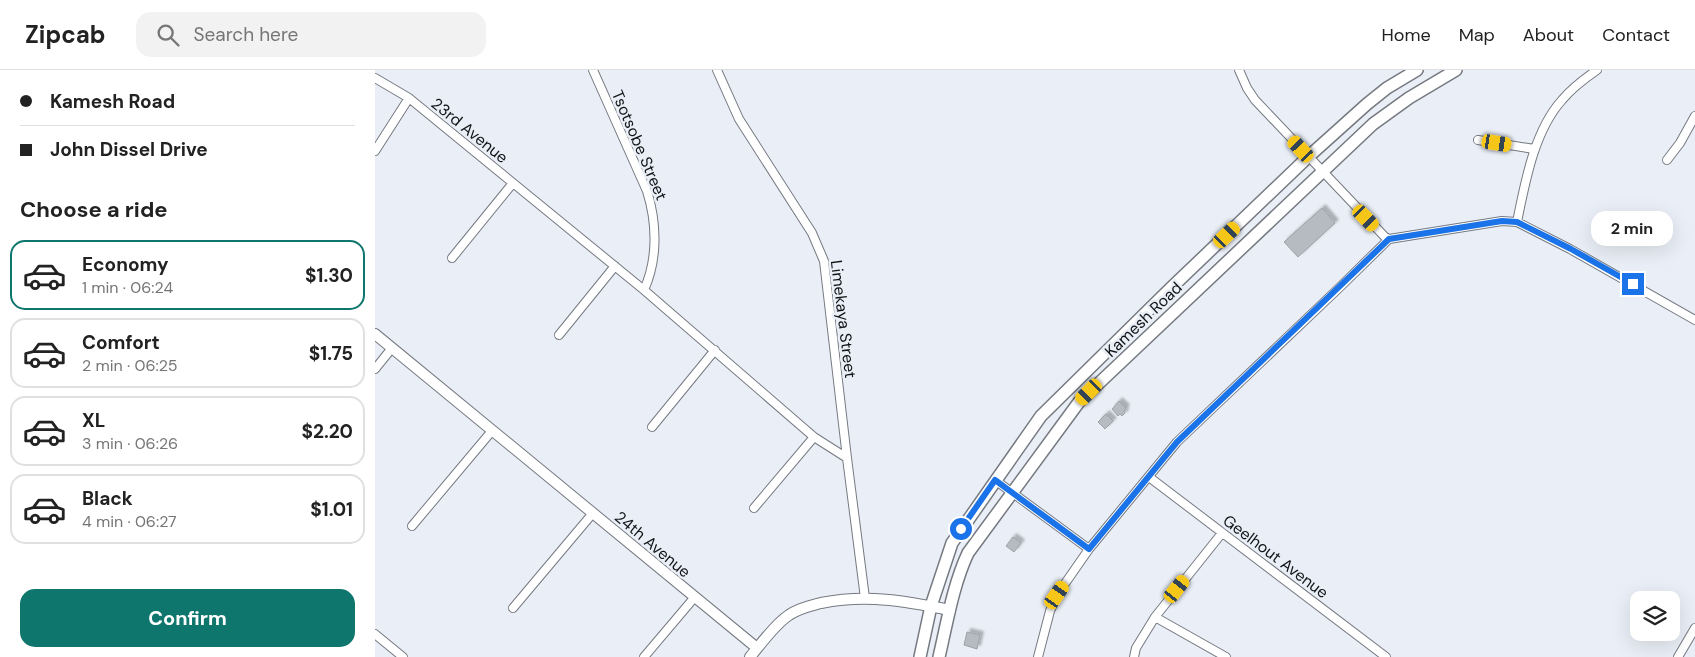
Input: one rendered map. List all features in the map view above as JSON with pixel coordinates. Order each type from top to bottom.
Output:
[{"type":"main road","name":"Kamesh Road","points":[[920,657],[931,606],[952,544],[1041,416],[1308,157],[1387,88],[1417,70]]},
{"type":"main road","name":"Kamesh Road","points":[[939,657],[963,563],[968,553],[1079,402],[1373,124],[1409,98],[1456,70]]},
{"type":"street","name":"Tsotsobe Street","points":[[593,70],[652,206],[654,255],[652,269],[644,290]]},
{"type":"street","name":"Limekaya Street","points":[[717,70],[739,119],[812,233],[821,252],[828,286],[865,598]]},
{"type":"street","points":[[1239,70],[1255,100],[1381,234],[1389,239]]},
{"type":"street","points":[[1517,222],[1534,149],[1559,104],[1582,81],[1597,70]]},
{"type":"street","name":"23rd Avenue","points":[[375,78],[409,98],[644,290],[814,437],[847,458]]},
{"type":"street","name":"23rd Avenue","points":[[375,151],[409,98]]},
{"type":"street","points":[[1667,160],[1680,143],[1695,116]]},
{"type":"street","points":[[1478,140],[1534,149]]},
{"type":"street","name":"23rd Avenue","points":[[452,258],[513,183]]},
{"type":"street","points":[[1039,657],[1049,611],[1057,595],[1089,549],[1177,442],[1389,239],[1502,221],[1517,222],[1571,249],[1695,320]]},
{"type":"street","points":[[559,335],[615,266]]},
{"type":"street","name":"24th Avenue","points":[[375,334],[491,432],[757,648]]},
{"type":"street","points":[[375,369],[392,348]]},
{"type":"street","points":[[652,427],[715,350]]},
{"type":"street","points":[[411,526],[491,432]]},
{"type":"street","points":[[754,508],[814,437]]},
{"type":"street","name":"Geelhout Avenue","points":[[1149,477],[1386,657]]},
{"type":"street","points":[[995,480],[1089,549]]},
{"type":"street","name":"24th Avenue","points":[[513,608],[593,513]]},
{"type":"street","points":[[1134,657],[1137,648],[1155,617],[1223,533]]},
{"type":"street","name":"24th Avenue","points":[[644,657],[694,598]]},
{"type":"street","points":[[750,657],[787,617],[795,611],[831,601],[865,598],[950,610]]},
{"type":"street","points":[[1155,617],[1226,657]]},
{"type":"street","points":[[1678,657],[1695,628]]},
{"type":"street","points":[[375,634],[403,657]]},
{"type":"building","points":[[1322,208],[1335,223],[1298,257],[1284,242]]},
{"type":"building","points":[[1119,401],[1126,408],[1122,416],[1120,414],[1118,416],[1112,409]]},
{"type":"building","points":[[1106,414],[1113,421],[1105,429],[1098,422]]},
{"type":"building","points":[[1013,537],[1021,543],[1014,552],[1006,546]]},
{"type":"building","points":[[967,632],[980,635],[977,649],[964,645]]},
{"type":"route","points":[[961,529],[995,480],[1089,549],[1177,442],[1389,239],[1502,221],[1517,222],[1571,249],[1633,284]]}]
